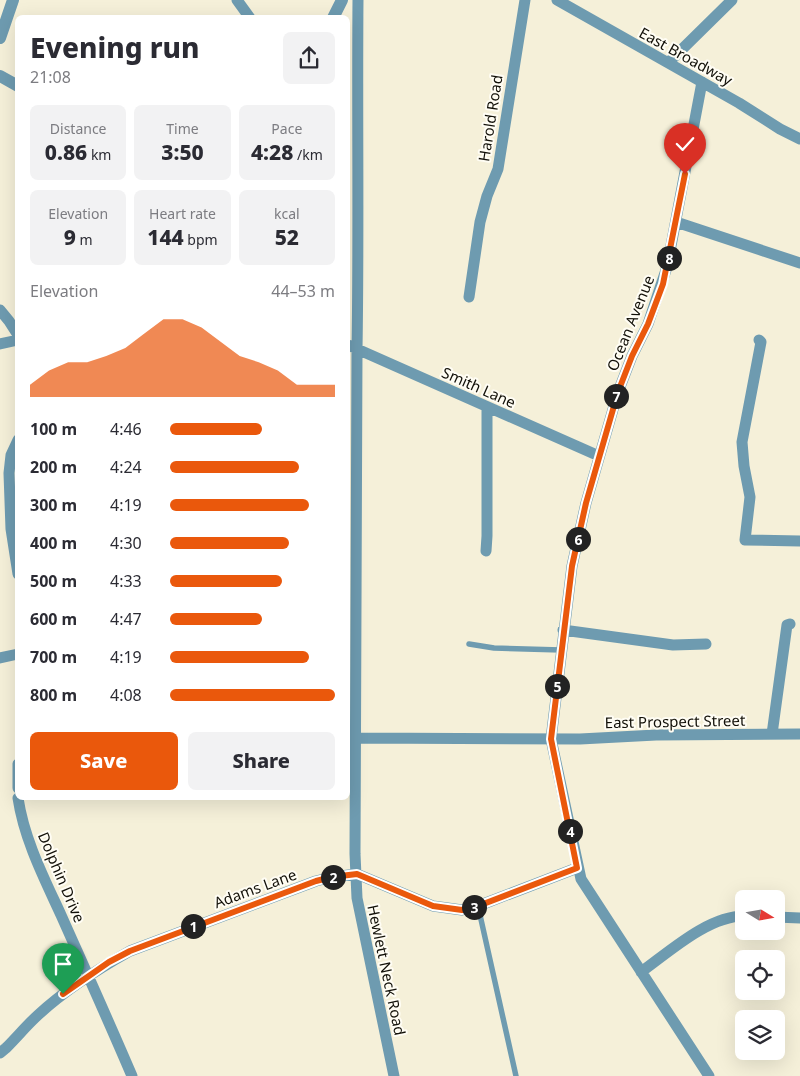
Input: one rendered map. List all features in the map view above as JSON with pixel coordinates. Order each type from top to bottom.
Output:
[{"type":"street","points":[[0,38],[14,0]]},
{"type":"street","points":[[237,0],[248,15]]},
{"type":"street","points":[[334,15],[342,0]]},
{"type":"street","name":"Hewlett Neck Road","points":[[358,0],[358,269],[352,347],[352,737],[355,854],[357,898],[394,1076]]},
{"type":"street","name":"Harold Road","points":[[469,297],[480,222],[487,196],[498,169],[525,0]]},
{"type":"street","name":"East Broadway","points":[[557,0],[800,139]]},
{"type":"street","points":[[668,63],[732,0]]},
{"type":"street","points":[[0,76],[15,84]]},
{"type":"street","name":"Ocean Avenue","points":[[702,82],[663,284],[648,324],[632,356],[618,392],[599,456],[572,566],[551,739],[577,868],[585,886],[709,1076]]},
{"type":"street","points":[[676,222],[800,263]]},
{"type":"street","points":[[0,310],[15,330]]},
{"type":"street","points":[[759,340],[761,342],[742,442],[744,466],[750,496],[745,540],[800,541]]},
{"type":"street","points":[[0,344],[15,341]]},
{"type":"street","name":"Smith Lane","points":[[352,347],[599,456]]},
{"type":"street","points":[[486,551],[487,407]]},
{"type":"street","points":[[15,446],[11,455],[5,503],[15,555]]},
{"type":"street","points":[[772,734],[787,626],[790,624]]},
{"type":"street","points":[[563,630],[673,645],[706,644]]},
{"type":"street","points":[[0,658],[15,655]]},
{"type":"street","name":"East Prospect Street","points":[[352,737],[580,739],[656,735],[800,734]]},
{"type":"street","name":"Dolphin Drive","points":[[18,800],[23,822],[40,866],[132,1076]]},
{"type":"street","points":[[357,874],[433,906],[462,910],[478,906],[577,868]]},
{"type":"street","name":"Adams Lane","points":[[0,1053],[38,1015],[88,977],[130,951],[316,881],[357,874]]},
{"type":"street","points":[[641,972],[707,926],[726,918],[735,917]]},
{"type":"street","points":[[785,917],[800,918]]},
{"type":"lane","points":[[469,644],[494,648],[561,650]]},
{"type":"lane","points":[[478,906],[516,1076]]},
{"type":"route","points":[[63,994],[109,962],[130,951],[316,881],[332,877],[357,874],[433,906],[462,910],[478,906],[577,868],[551,739],[572,566],[586,503],[618,392],[632,356],[648,324],[668,268],[685,174]]}]
